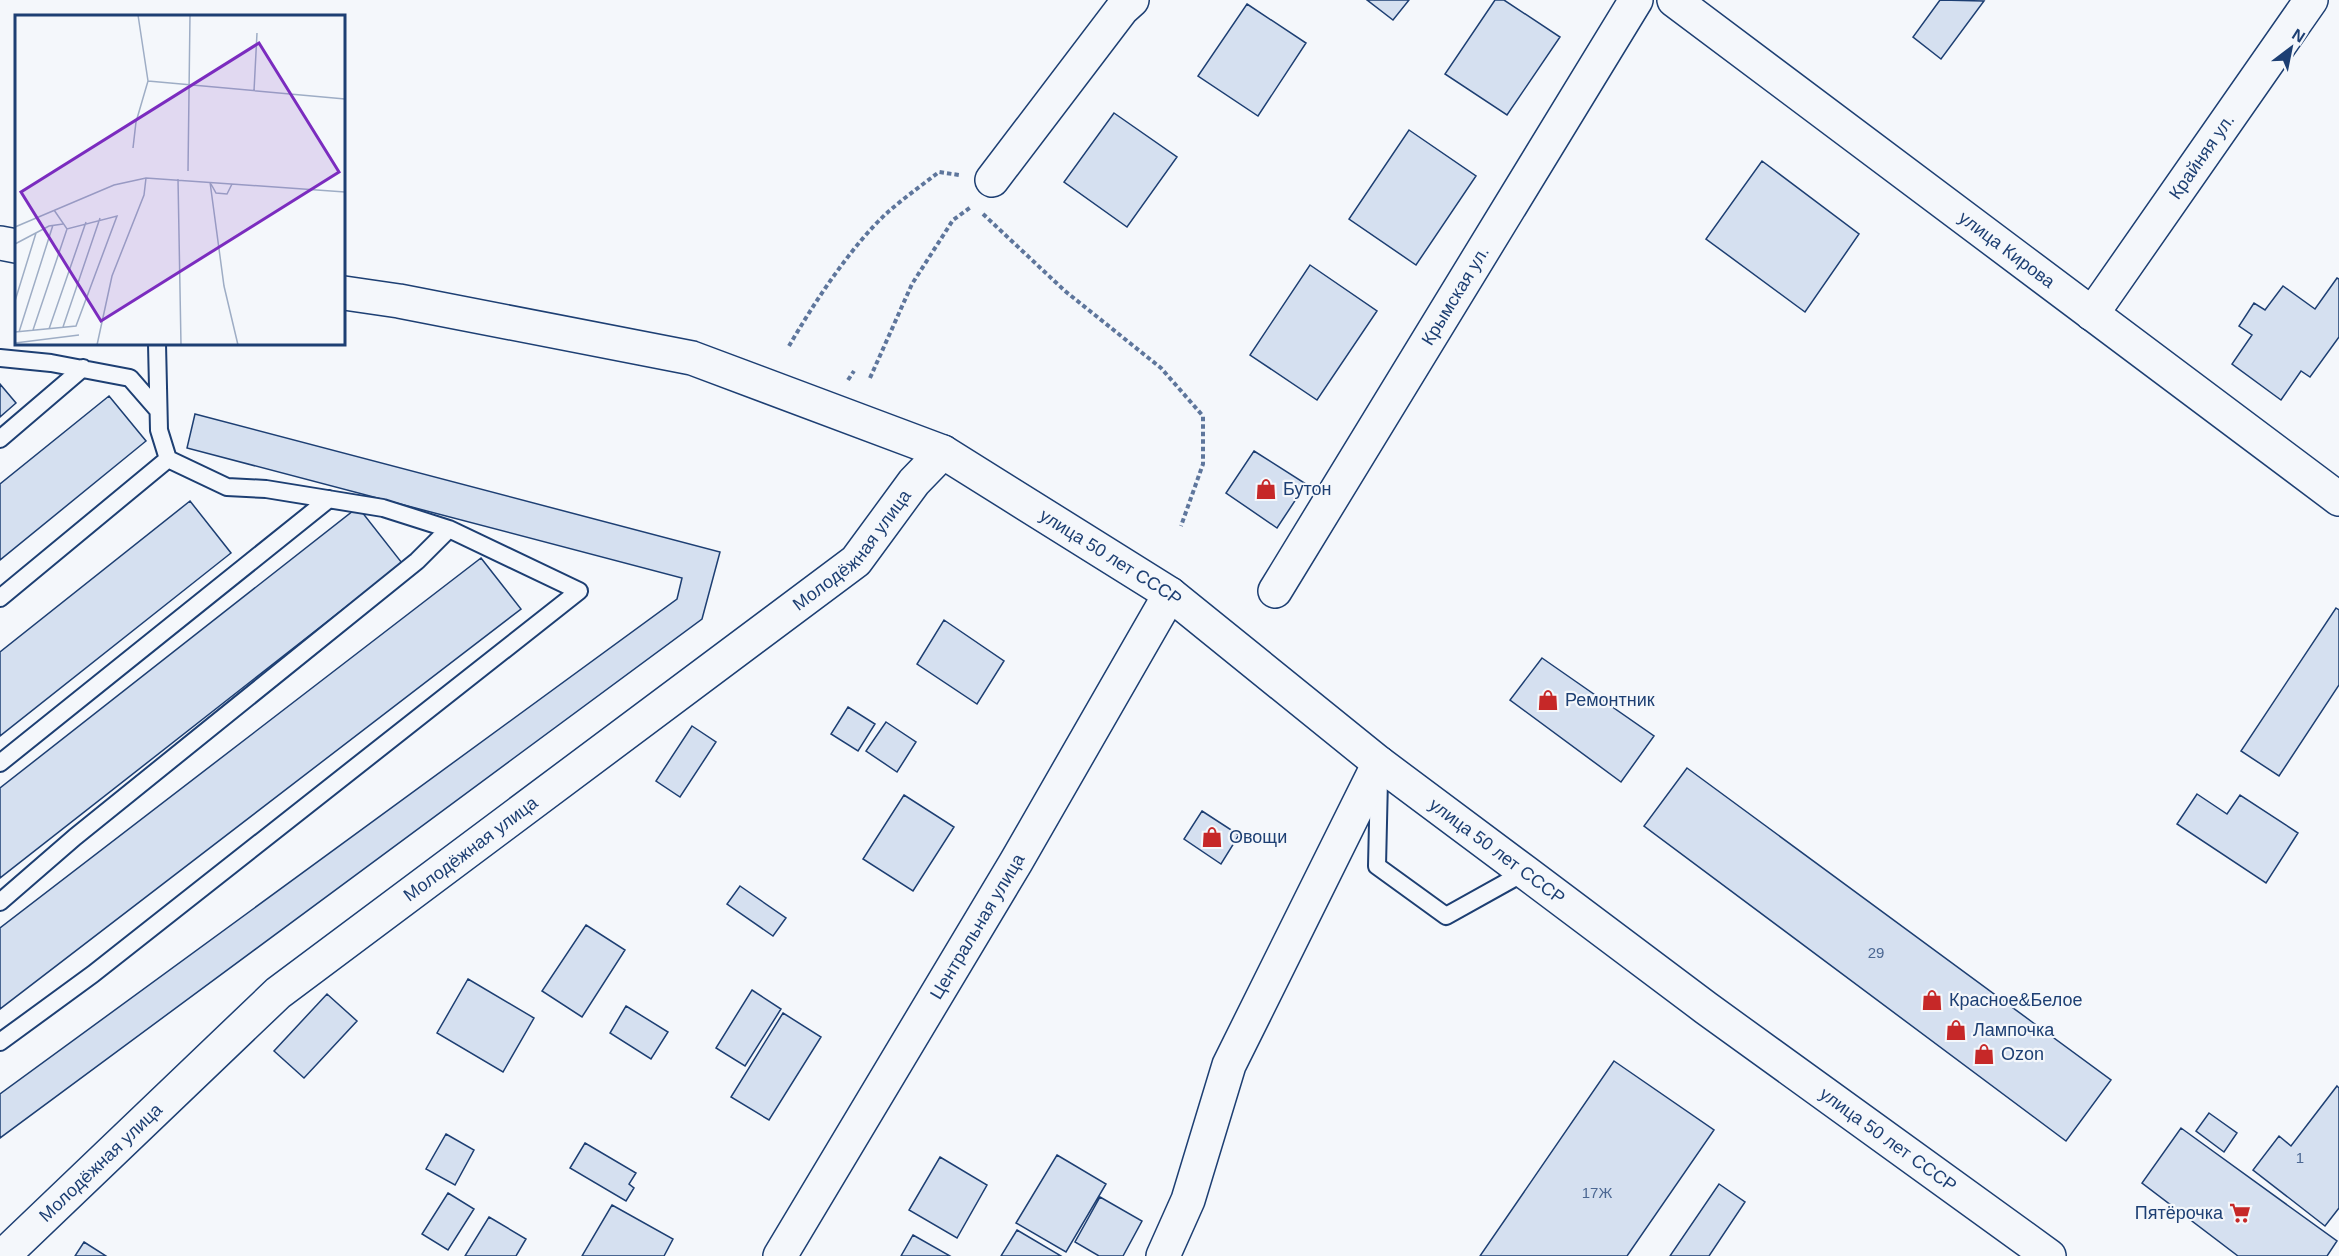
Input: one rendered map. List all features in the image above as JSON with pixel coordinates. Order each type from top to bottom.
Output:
[{"type":"street","points":[[982,193],[1122,9],[1132,0]]},
{"type":"street","name":"Крымская ул.","points":[[1275,591],[1636,0]]},
{"type":"street","name":"улица Кирова","points":[[1674,0],[2339,499]]},
{"type":"street","name":"Крайняя ул.","points":[[2092,314],[2311,0]]},
{"type":"street","points":[[0,243],[15,246]]},
{"type":"street","name":"улица 50 лет СССР","points":[[345,293],[399,301],[692,358],[943,452],[1170,594],[1379,763],[1706,1008],[2049,1256]]},
{"type":"street","name":"Молодёжная улица","points":[[3,1256],[279,993],[856,561],[914,483],[943,452]]},
{"type":"street","name":"Центральная улица","points":[[780,1256],[1010,872],[1170,594]]},
{"type":"street","points":[[1163,1256],[1188,1200],[1229,1065],[1379,763]]},
{"type":"lane","points":[[0,1042],[102,967],[579,591],[449,528],[383,508],[266,489],[227,487],[168,459],[159,430],[157,345]]},
{"type":"lane","points":[[0,358],[51,363],[130,378],[157,409]]},
{"type":"lane","points":[[0,439],[83,368]]},
{"type":"lane","points":[[0,598],[168,459]]},
{"type":"lane","points":[[0,763],[329,499]]},
{"type":"lane","points":[[0,902],[84,829],[417,561],[449,528]]},
{"type":"lane","points":[[1379,763],[1377,866],[1446,916],[1525,872]]},
{"type":"path","points":[[789,346],[811,308],[862,241],[888,212],[939,172],[982,193],[1065,291],[1161,368],[1203,416],[1203,464],[1181,526]]},
{"type":"path","points":[[870,378],[912,284],[953,220],[982,193]]},
{"type":"building","points":[[1367,0],[1409,0],[1393,20]]},
{"type":"building","points":[[1495,0],[1504,0],[1560,37],[1507,115],[1445,74]]},
{"type":"building","points":[[1940,0],[1984,1],[1941,59],[1913,37]]},
{"type":"building","points":[[1247,4],[1306,43],[1258,116],[1198,76]]},
{"type":"building","points":[[1114,113],[1177,157],[1127,227],[1064,182]]},
{"type":"building","points":[[1409,130],[1476,176],[1416,265],[1349,219]]},
{"type":"building","points":[[1762,161],[1859,234],[1805,312],[1706,239]]},
{"type":"building","points":[[1310,265],[1377,311],[1317,400],[1250,355]]},
{"type":"building","points":[[2337,278],[2339,279],[2339,337],[2310,377],[2301,371],[2281,400],[2232,364],[2252,335],[2239,326],[2254,303],[2265,310],[2283,286],[2315,309]]},
{"type":"building","points":[[0,384],[16,403],[0,417]]},
{"type":"building","points":[[109,396],[146,441],[0,560],[0,484]]},
{"type":"building","points":[[195,414],[720,552],[702,619],[0,1138],[0,1094],[677,599],[682,578],[187,448]]},
{"type":"building","name":"Бутон","points":[[1254,451],[1306,484],[1277,528],[1226,493]]},
{"type":"building","points":[[190,501],[231,553],[0,736],[0,652]]},
{"type":"building","points":[[358,507],[402,563],[0,878],[0,788]]},
{"type":"building","points":[[481,558],[521,609],[0,1009],[0,928]]},
{"type":"building","points":[[2336,608],[2339,610],[2339,685],[2279,776],[2241,751]]},
{"type":"building","points":[[944,620],[1004,661],[977,704],[917,664]]},
{"type":"building","points":[[1542,658],[1654,736],[1621,782],[1510,700]]},
{"type":"building","points":[[848,707],[875,724],[858,751],[831,734]]},
{"type":"building","points":[[886,722],[916,742],[897,772],[866,751]]},
{"type":"building","points":[[692,726],[716,742],[680,797],[656,781]]},
{"type":"building","points":[[1687,768],[2111,1080],[2066,1141],[1644,826]]},
{"type":"building","points":[[2197,794],[2227,814],[2240,795],[2298,833],[2266,883],[2177,824]]},
{"type":"building","points":[[904,795],[954,827],[913,891],[863,859]]},
{"type":"building","name":"Овощи","points":[[1202,811],[1239,835],[1221,864],[1184,839]]},
{"type":"building","points":[[740,886],[786,918],[773,936],[727,904]]},
{"type":"building","points":[[586,925],[625,950],[582,1017],[542,991]]},
{"type":"building","points":[[468,979],[534,1018],[503,1072],[437,1033]]},
{"type":"building","points":[[752,990],[781,1009],[745,1066],[716,1048]]},
{"type":"building","points":[[327,994],[357,1021],[304,1078],[274,1051]]},
{"type":"building","points":[[626,1006],[668,1032],[651,1059],[610,1033]]},
{"type":"building","points":[[783,1013],[821,1037],[769,1120],[731,1097]]},
{"type":"building","points":[[1614,1061],[1714,1130],[1627,1256],[1480,1256]]},
{"type":"building","points":[[2337,1086],[2339,1088],[2339,1208],[2325,1226],[2253,1170],[2279,1136],[2291,1146]]},
{"type":"building","points":[[2209,1113],[2237,1133],[2224,1152],[2196,1131]]},
{"type":"building","points":[[2181,1128],[2337,1241],[2327,1256],[2238,1256],[2142,1183]]},
{"type":"building","points":[[446,1134],[474,1150],[455,1185],[426,1169]]},
{"type":"building","points":[[585,1143],[636,1173],[629,1184],[634,1188],[626,1201],[570,1168]]},
{"type":"building","points":[[1057,1155],[1106,1184],[1066,1252],[1016,1223]]},
{"type":"building","points":[[940,1157],[987,1185],[957,1238],[909,1210]]},
{"type":"building","points":[[1719,1184],[1745,1202],[1709,1256],[1670,1256]]},
{"type":"building","points":[[448,1193],[474,1209],[448,1250],[422,1234]]},
{"type":"building","points":[[1100,1197],[1142,1221],[1123,1256],[1099,1256],[1075,1242]]},
{"type":"building","points":[[612,1205],[673,1239],[664,1256],[582,1256]]},
{"type":"building","points":[[489,1217],[526,1239],[516,1256],[465,1256]]},
{"type":"building","points":[[1017,1230],[1061,1256],[1001,1256]]},
{"type":"building","points":[[913,1235],[950,1256],[901,1256]]},
{"type":"building","points":[[84,1242],[106,1256],[75,1256]]},
{"type":"place","name":"Бутон","points":[[1266,489]]},
{"type":"place","name":"Ремонтник","points":[[1548,700]]},
{"type":"place","name":"Овощи","points":[[1212,837]]},
{"type":"place","name":"Красное&Белое","points":[[1932,1000]]},
{"type":"place","name":"Лампочка","points":[[1956,1030]]},
{"type":"place","name":"Ozon","points":[[1984,1054]]},
{"type":"place","name":"Пятёрочка","points":[[2240,1213]]}]
